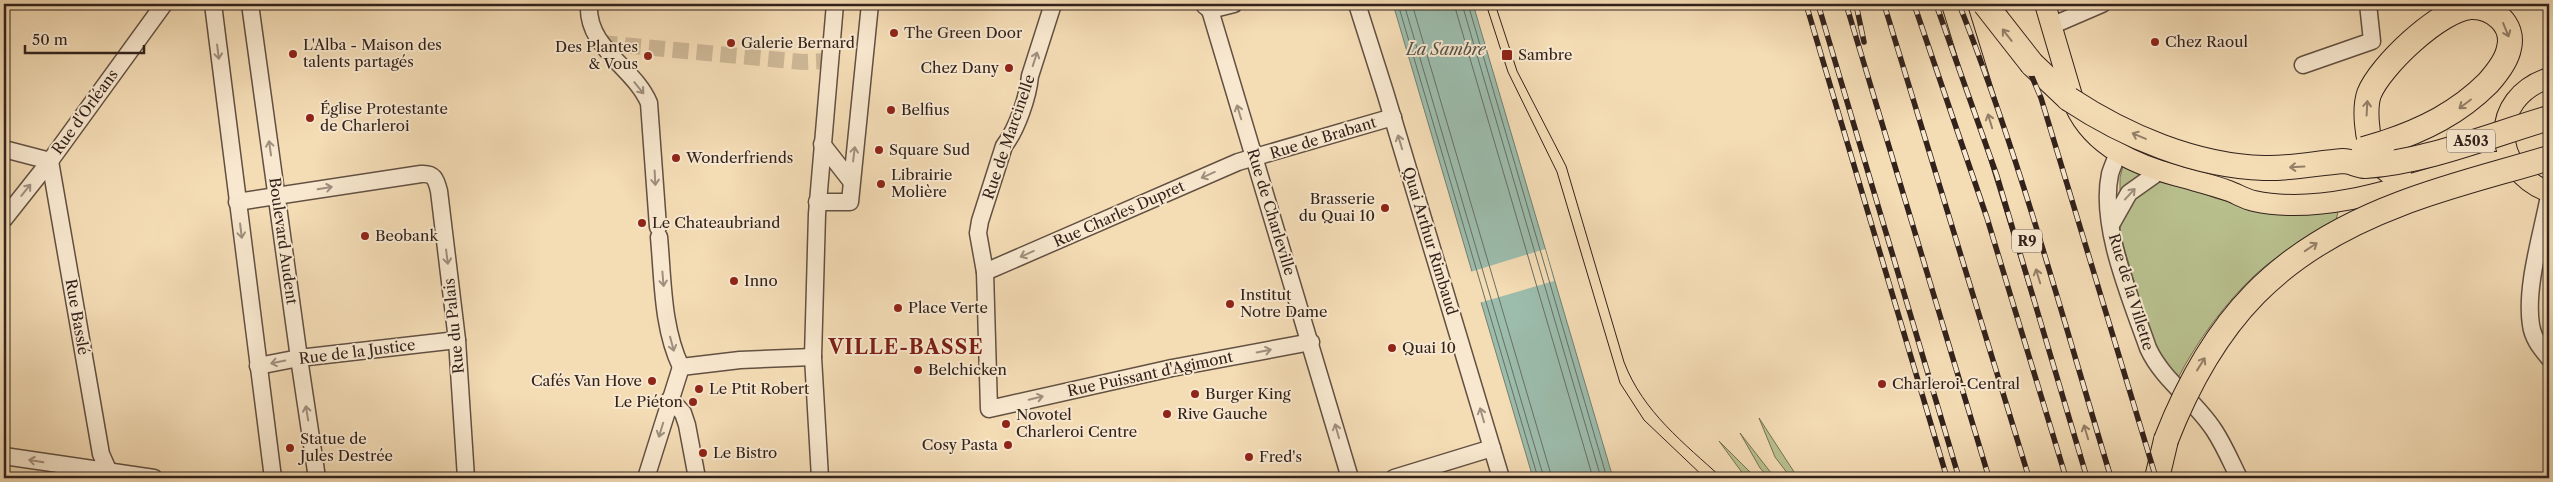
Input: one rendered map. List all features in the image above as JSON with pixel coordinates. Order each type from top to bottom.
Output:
[{"type":"highway","name":"R9","points":[[1954,4],[2100,478]]},
{"type":"highway","points":[[1984,4],[2009,38],[2069,99],[2114,126],[2198,157],[2251,167],[2302,167],[2345,161],[2364,149],[2407,135],[2450,114],[2477,94],[2499,69],[2510,48],[2507,29],[2497,15],[2487,9],[2470,7],[2449,14],[2413,42],[2383,70],[2375,82],[2366,104],[2369,140],[2380,165],[2400,178]]},
{"type":"highway","name":"A503","points":[[2345,161],[2363,166],[2420,156],[2549,118]]},
{"type":"highway","name":"A503","points":[[2156,478],[2166,440],[2187,389],[2220,332],[2270,278],[2321,241],[2402,203],[2549,158]]},
{"type":"main road","points":[[2045,4],[2081,119],[2103,144],[2160,171],[2229,190],[2253,201],[2292,204],[2359,197],[2484,162],[2502,162],[2513,166]]},
{"type":"main road","points":[[2549,78],[2537,82],[2523,92],[2512,105],[2506,122],[2504,139],[2507,153],[2513,166],[2523,178],[2536,187],[2549,192]]},
{"type":"main road","points":[[2229,190],[2319,192],[2373,185],[2485,152],[2504,139]]},
{"type":"street","name":"Rue d'Orléans","points":[[4,219],[50,161],[164,4]]},
{"type":"street","points":[[213,4],[273,478]]},
{"type":"street","name":"Boulevard Audent","points":[[250,4],[298,358],[317,478]]},
{"type":"street","points":[[589,4],[591,28],[600,43],[642,90],[649,104],[666,320],[673,349],[681,366],[646,478]]},
{"type":"street","points":[[820,478],[813,357],[816,223],[835,4]]},
{"type":"street","points":[[817,202],[850,202],[870,4]]},
{"type":"street","name":"Rue de Marcinelle","points":[[985,272],[978,233],[980,221],[1004,146],[1011,138],[1054,4]]},
{"type":"street","points":[[1208,6],[1234,4]]},
{"type":"street","name":"Quai Arthur Rimbaud","points":[[1356,4],[1393,117],[1501,478]]},
{"type":"street","points":[[2051,26],[2102,4]]},
{"type":"street","points":[[2303,66],[2372,41],[2368,4]]},
{"type":"street","name":"Rue de Charleville","points":[[1208,6],[1311,342],[1350,478]]},
{"type":"street","name":"Rue de Brabant","points":[[1254,158],[1393,117]]},
{"type":"street","points":[[822,144],[851,181]]},
{"type":"street","points":[[4,148],[50,161]]},
{"type":"street","name":"Rue de la Villette","points":[[2118,152],[2110,174],[2111,225],[2128,290],[2148,348],[2155,365],[2214,429],[2239,478]]},
{"type":"street","name":"Rue Charles Dupret","points":[[985,272],[1238,162],[1254,158]]},
{"type":"street","name":"Rue Basslé","points":[[50,161],[101,454],[109,472]]},
{"type":"street","name":"Rue de la Villette","points":[[2111,225],[2129,193],[2160,171]]},
{"type":"street","name":"Rue du Palais","points":[[277,197],[414,174],[433,175],[439,191],[456,340],[466,478]]},
{"type":"street","points":[[2549,196],[2533,279],[2530,311],[2535,338],[2549,358]]},
{"type":"street","points":[[237,202],[277,197]]},
{"type":"street","name":"Rue Puissant d'Agimont","points":[[985,272],[989,409],[1172,368],[1311,342]]},
{"type":"street","name":"Rue de la Justice","points":[[258,366],[298,358],[456,340]]},
{"type":"street","points":[[681,366],[740,360],[813,357]]},
{"type":"street","points":[[670,399],[683,413],[697,478]]},
{"type":"street","points":[[1394,478],[1492,448]]},
{"type":"street","points":[[4,456],[154,478]]},
{"type":"green space","points":[[2124,163],[2215,198],[2261,210],[2339,208],[2336,220],[2274,259],[2233,297],[2212,323],[2178,378],[2154,348],[2120,234],[2120,177]]},
{"type":"green space","points":[[1759,418],[1798,478],[1791,478],[1775,457]]},
{"type":"green space","points":[[1740,433],[1775,478],[1769,478],[1760,468]]},
{"type":"green space","points":[[1719,441],[1756,478],[1746,478]]},
{"type":"water","name":"La Sambre","points":[[1393,4],[1473,4],[1613,478],[1533,478]]},
{"type":"pier","points":[[1545,249],[1554,281],[1479,303],[1470,272]]},
{"type":"tunnel","points":[[601,43],[803,62],[830,61]]},
{"type":"tram line","points":[[1486,4],[1508,72],[1557,172],[1620,383],[1644,420],[1705,478]]},
{"type":"tram line","points":[[1495,4],[1517,71],[1566,166],[1624,362],[1632,380],[1653,411],[1666,426],[1722,478]]},
{"type":"railway","points":[[1806,4],[1947,478]]},
{"type":"railway","points":[[1818,4],[1959,478]]},
{"type":"railway","points":[[1846,4],[1989,478]]},
{"type":"railway","points":[[1856,4],[1864,42]]},
{"type":"railway","points":[[1884,4],[2029,478]]},
{"type":"railway","points":[[1914,4],[1987,218],[2066,478]]},
{"type":"railway","points":[[1936,4],[1997,176],[2087,478]]},
{"type":"railway","points":[[1959,4],[2002,121],[2021,180],[2111,478]]},
{"type":"railway","points":[[2001,4],[2041,98],[2156,478]]},
{"type":"place","name":"The Green Door","points":[[894,33]]},
{"type":"place","name":"Chez Raoul","points":[[2155,42]]},
{"type":"place","name":"Galerie Bernard","points":[[731,43]]},
{"type":"place","name":"L'Alba - Maison des talents partagés","points":[[293,54]]},
{"type":"place","name":"Sambre","points":[[1507,55]]},
{"type":"place","name":"Des Plantes & Vous","points":[[648,56]]},
{"type":"place","name":"Chez Dany","points":[[1009,68]]},
{"type":"place","name":"Belfius","points":[[891,110]]},
{"type":"place","name":"Église Protestante de Charleroi","points":[[310,118]]},
{"type":"place","name":"Square Sud","points":[[879,150]]},
{"type":"place","name":"Wonderfriends","points":[[676,158]]},
{"type":"place","name":"Librairie Molière","points":[[881,184]]},
{"type":"place","name":"Brasserie du Quai 10","points":[[1385,208]]},
{"type":"place","name":"Le Chateaubriand","points":[[642,223]]},
{"type":"place","name":"Beobank","points":[[365,236]]},
{"type":"place","name":"Inno","points":[[734,281]]},
{"type":"place","name":"Institut Notre Dame","points":[[1230,304]]},
{"type":"place","name":"Place Verte","points":[[898,308]]},
{"type":"place","name":"Quai 10","points":[[1392,348]]},
{"type":"place","name":"Belchicken","points":[[918,370]]},
{"type":"place","name":"Cafés Van Hove","points":[[652,381]]},
{"type":"place","name":"Charleroi-Central","points":[[1882,384]]},
{"type":"place","name":"Le Ptit Robert","points":[[699,389]]},
{"type":"place","name":"Burger King","points":[[1195,394]]},
{"type":"place","name":"Le Piéton","points":[[693,402]]},
{"type":"place","name":"Rive Gauche","points":[[1167,414]]},
{"type":"place","name":"Novotel Charleroi Centre","points":[[1006,424]]},
{"type":"place","name":"Cosy Pasta","points":[[1008,445]]},
{"type":"place","name":"Statue de Jules Destrée","points":[[290,448]]},
{"type":"place","name":"Le Bistro","points":[[703,453]]},
{"type":"place","name":"Fred's","points":[[1249,457]]},
{"type":"district","name":"VILLE-BASSE","points":[[906,347]]}]
